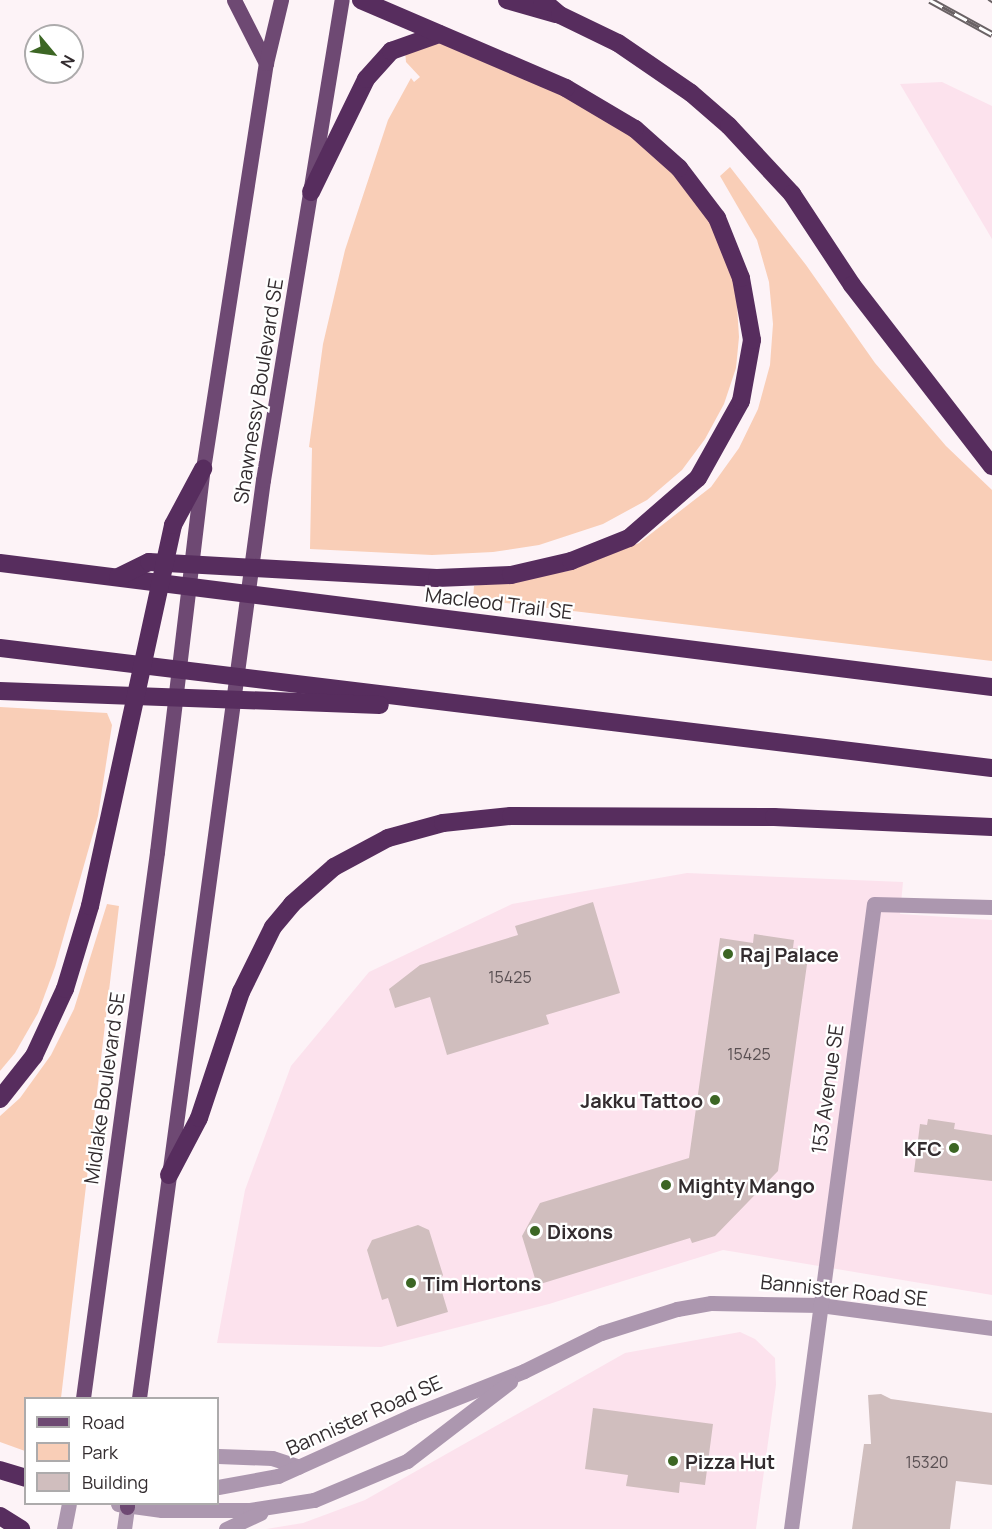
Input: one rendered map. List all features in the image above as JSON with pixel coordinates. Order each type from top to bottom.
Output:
[{"type":"highway","points":[[118,577],[149,562],[437,578],[511,575],[571,561],[629,538],[698,478],[741,401],[752,340],[741,278],[717,218],[679,168],[635,129],[566,88],[361,0]]},
{"type":"highway","points":[[507,0],[560,15],[618,43],[691,93],[729,126],[792,194],[852,285],[992,466]]},
{"type":"highway","points":[[542,0],[560,15]]},
{"type":"highway","points":[[311,192],[366,79],[391,51],[439,34]]},
{"type":"highway","points":[[0,1099],[45,1036],[65,989],[90,906],[173,525],[203,469]]},
{"type":"highway","name":"Macleod Trail SE","points":[[0,563],[992,687]]},
{"type":"highway","points":[[0,648],[992,768]]},
{"type":"highway","points":[[0,692],[487,707]]},
{"type":"highway","points":[[169,1175],[199,1118],[241,992],[273,927],[292,904],[334,867],[388,838],[443,823],[511,816],[774,817],[992,827]]},
{"type":"highway","points":[[0,1470],[24,1477]]},
{"type":"highway","points":[[0,1516],[21,1529]]},
{"type":"main road","points":[[234,0],[266,63]]},
{"type":"main road","name":"Shawnessy Boulevard SE","points":[[166,783],[203,469],[266,63],[281,0]]},
{"type":"main road","name":"Shawnessy Boulevard SE","points":[[169,1175],[224,789],[263,480],[342,0]]},
{"type":"main road","name":"Midlake Boulevard SE","points":[[83,1397],[166,783]]},
{"type":"main road","points":[[143,1394],[169,1175]]},
{"type":"street","name":"153 Avenue SE","points":[[790,1529],[874,904],[992,907]]},
{"type":"street","name":"Bannister Road SE","points":[[219,1487],[258,1482],[299,1467],[413,1415],[524,1371],[601,1333],[677,1309],[711,1303],[820,1305],[992,1328]]},
{"type":"street","name":"Bannister Road SE","points":[[153,1505],[271,1509],[346,1490],[407,1461],[524,1371]]},
{"type":"street","points":[[219,1455],[272,1458],[299,1467]]},
{"type":"street","points":[[64,1529],[69,1505]]},
{"type":"street","points":[[124,1505],[124,1529]]},
{"type":"street","points":[[226,1529],[271,1509]]},
{"type":"shaded area","points":[[942,82],[992,106],[992,239],[900,84]]},
{"type":"shaded area","points":[[687,873],[903,882],[900,914],[992,920],[992,1295],[723,1250],[549,1304],[381,1347],[217,1343],[245,1190],[291,1066],[369,972],[512,904]]},
{"type":"shaded area","points":[[740,1332],[755,1339],[775,1358],[776,1385],[756,1529],[266,1529],[303,1523],[365,1500],[625,1353]]},
{"type":"green space","points":[[449,43],[533,79],[606,118],[665,162],[700,204],[723,242],[736,290],[739,337],[736,368],[724,404],[705,439],[682,470],[647,500],[603,524],[539,545],[493,552],[432,555],[310,549],[312,448],[309,447],[323,344],[345,250],[388,120],[411,78],[414,82],[420,77],[406,62],[405,51],[426,44]]},
{"type":"green space","points":[[730,167],[806,265],[875,363],[946,446],[992,490],[992,661],[473,599],[474,586],[568,571],[639,543],[711,487],[739,448],[758,409],[770,365],[773,324],[769,282],[757,240],[720,176]]},
{"type":"green space","points":[[0,707],[107,713],[112,725],[98,816],[55,967],[38,1013],[15,1053],[0,1071]]},
{"type":"green space","points":[[107,904],[119,906],[61,1397],[24,1397],[24,1451],[0,1442],[0,1116],[20,1098],[51,1055],[74,1009]]},
{"type":"building","points":[[593,902],[620,993],[546,1015],[549,1024],[447,1055],[430,997],[395,1008],[389,989],[420,965],[518,935],[515,926]]},
{"type":"building","points":[[754,934],[794,940],[793,948],[809,950],[778,1171],[715,1236],[692,1243],[690,1238],[537,1285],[522,1236],[540,1203],[689,1158],[720,938],[753,943]]},
{"type":"building","name":"KFC","points":[[928,1119],[955,1123],[954,1129],[992,1135],[992,1181],[914,1172],[920,1124],[927,1125]]},
{"type":"building","points":[[418,1225],[429,1230],[443,1275],[439,1282],[448,1312],[397,1327],[388,1298],[382,1300],[367,1250],[372,1240]]},
{"type":"building","points":[[881,1394],[891,1399],[992,1413],[992,1485],[956,1481],[950,1529],[852,1529],[864,1444],[871,1444],[868,1395]]},
{"type":"building","points":[[593,1408],[713,1424],[705,1485],[680,1482],[679,1493],[626,1486],[628,1475],[585,1469]]},
{"type":"railway","points":[[930,0],[992,34]]},
{"type":"place","name":"Raj Palace","points":[[728,954]]},
{"type":"place","name":"Jakku Tattoo","points":[[715,1100]]},
{"type":"place","name":"KFC","points":[[954,1148]]},
{"type":"place","name":"Mighty Mango","points":[[666,1185]]},
{"type":"place","name":"Dixons","points":[[535,1231]]},
{"type":"place","name":"Tim Hortons","points":[[411,1283]]},
{"type":"place","name":"Pizza Hut","points":[[673,1461]]}]
